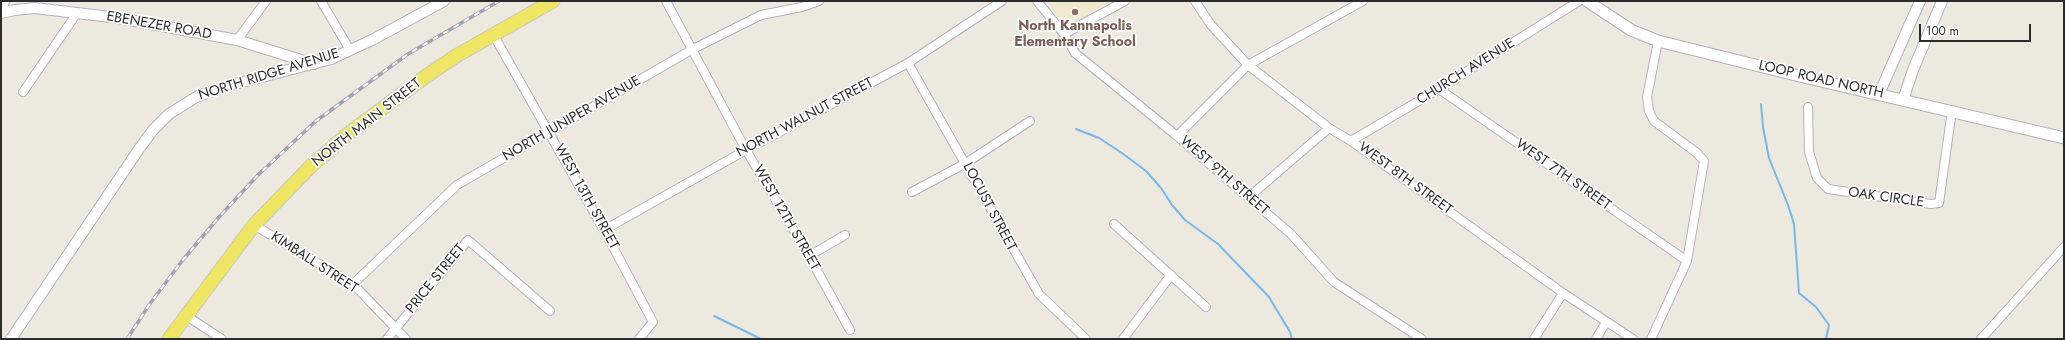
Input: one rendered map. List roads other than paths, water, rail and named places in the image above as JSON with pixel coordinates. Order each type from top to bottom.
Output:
[{"type":"main road","name":"NORTH MAIN STREET","points":[[169,339],[185,315],[254,225],[311,166],[349,133],[425,77],[493,34],[553,1]]},
{"type":"main road","name":"LOOP ROAD NORTH","points":[[1587,1],[1631,30],[1658,41],[1904,100],[1952,110],[2064,138]]},
{"type":"street","points":[[1,13],[5,1]]},
{"type":"street","points":[[237,40],[266,1]]},
{"type":"street","points":[[321,1],[350,50]]},
{"type":"street","name":"NORTH RIDGE AVENUE","points":[[11,339],[139,148],[153,130],[169,114],[198,96],[231,84],[331,59],[374,39],[444,1]]},
{"type":"street","name":"WEST 12TH STREET","points":[[666,1],[746,150],[809,256],[850,330]]},
{"type":"street","name":"NORTH JUNIPER AVENUE","points":[[353,284],[457,185],[693,49],[761,15],[802,7],[819,1]]},
{"type":"street","name":"NORTH WALNUT STREET","points":[[604,230],[746,150],[908,63],[1002,1]]},
{"type":"street","name":"WEST 9TH STREET","points":[[1037,1],[1064,34],[1076,53],[1177,136],[1291,234],[1334,282],[1422,339]]},
{"type":"street","points":[[1064,34],[1125,1]]},
{"type":"street","name":"WEST 8TH STREET","points":[[1195,1],[1211,25],[1248,65],[1329,128],[1352,141],[1563,293],[1633,339]]},
{"type":"street","points":[[1177,136],[1248,65],[1363,1]]},
{"type":"street","name":"CHURCH AVENUE","points":[[1352,141],[1439,89],[1580,1]]},
{"type":"street","points":[[1879,94],[1920,1]]},
{"type":"street","points":[[1904,100],[1913,70],[1942,1]]},
{"type":"street","name":"EBENEZER ROAD","points":[[1,13],[35,8],[119,18],[237,40],[314,64]]},
{"type":"street","points":[[23,92],[77,13]]},
{"type":"street","name":"WEST 13TH STREET","points":[[493,34],[604,230],[653,322],[639,339]]},
{"type":"street","points":[[1651,339],[1686,261],[1704,161],[1697,153],[1654,121],[1649,111],[1647,97],[1658,41]]},
{"type":"street","name":"LOCUST STREET","points":[[908,63],[1039,294],[1086,339]]},
{"type":"street","name":"WEST 7TH STREET","points":[[1439,89],[1686,261]]},
{"type":"street","name":"OAK CIRCLE","points":[[1808,107],[1809,152],[1817,178],[1828,189],[1931,204],[1939,203],[1952,110]]},
{"type":"street","points":[[912,192],[966,163],[1030,121]]},
{"type":"street","points":[[1249,197],[1329,128]]},
{"type":"street","points":[[1114,224],[1206,307]]},
{"type":"street","name":"KIMBALL STREET","points":[[254,225],[353,284],[406,339]]},
{"type":"street","points":[[809,256],[844,235]]},
{"type":"street","name":"PRICE STREET","points":[[396,329],[468,240],[550,311]]},
{"type":"street","points":[[1981,339],[2064,247]]},
{"type":"street","points":[[1123,339],[1171,275]]},
{"type":"street","points":[[1534,339],[1563,293]]},
{"type":"street","points":[[185,315],[222,339]]},
{"type":"street","points":[[1596,339],[1606,322]]},
{"type":"street","points":[[387,339],[396,329]]},
{"type":"waterway","points":[[1761,104],[1763,127],[1769,158],[1794,224],[1799,293],[1816,307],[1829,325],[1826,339]]},
{"type":"waterway","points":[[1076,129],[1099,138],[1146,171],[1185,220],[1218,244],[1269,297],[1290,332],[1292,339]]},
{"type":"waterway","points":[[714,316],[761,339]]},
{"type":"railway","points":[[127,339],[149,305],[182,261],[219,217],[258,175],[316,121],[408,54],[499,1]]},
{"type":"place","name":"North Kannapolis Elementary School","points":[[1075,12]]}]
